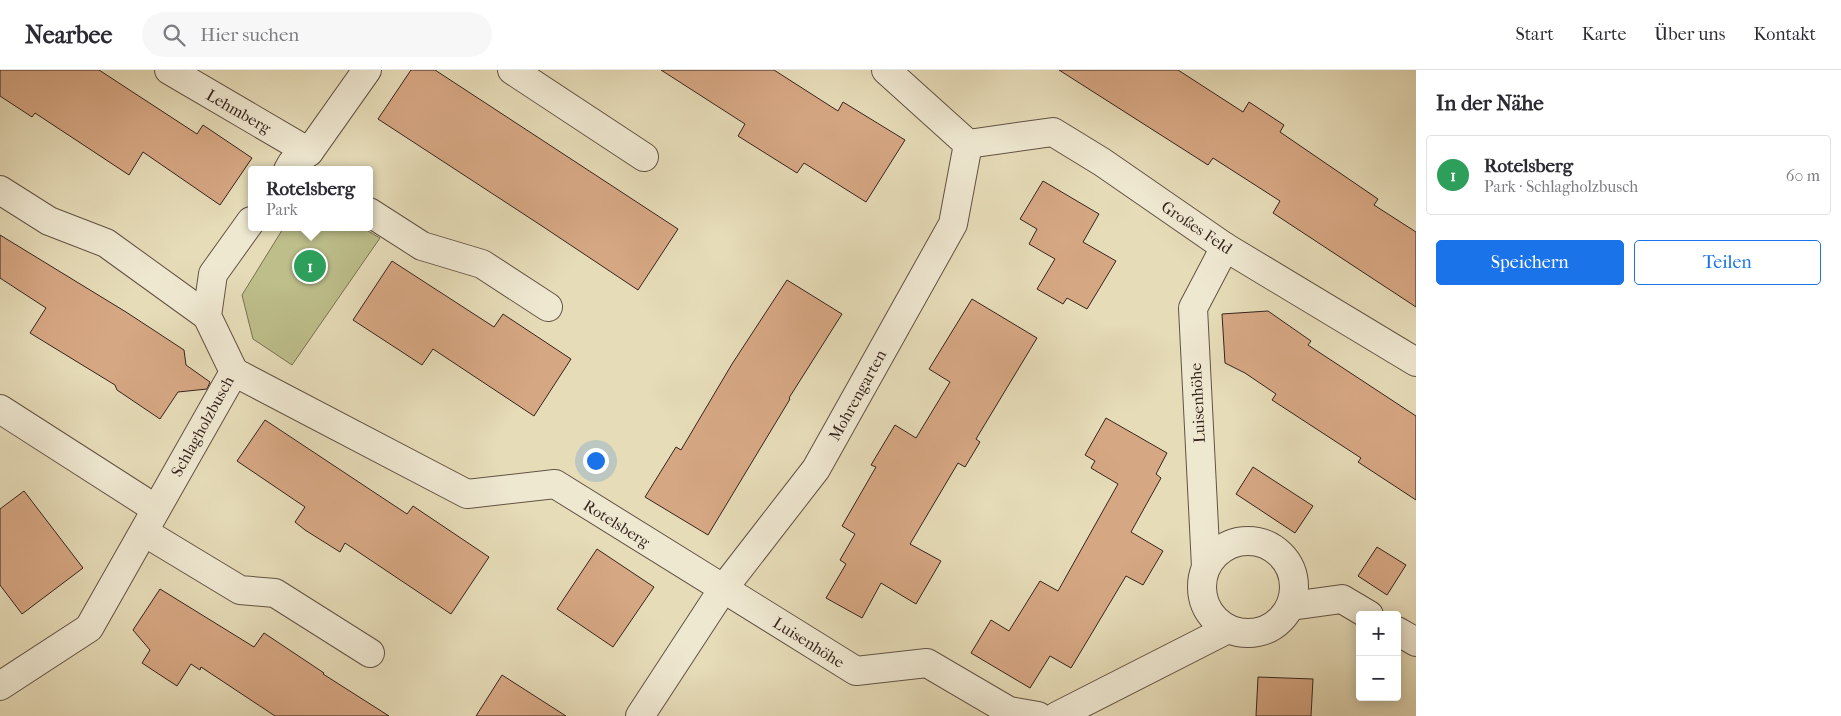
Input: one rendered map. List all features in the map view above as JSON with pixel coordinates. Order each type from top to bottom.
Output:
[{"type":"street","name":"Lehmberg","points":[[169,70],[298,164]]},
{"type":"street","points":[[298,164],[367,70]]},
{"type":"street","points":[[512,70],[644,157]]},
{"type":"street","points":[[886,70],[968,144]]},
{"type":"street","name":"Großes Feld","points":[[968,144],[1053,132],[1102,162],[1226,247],[1416,362]]},
{"type":"street","name":"Mohrengarten","points":[[640,716],[723,589],[816,468],[953,224],[968,144]]},
{"type":"street","name":"Schlagholzbusch","points":[[0,190],[49,221],[106,244],[207,316],[234,372],[89,628],[0,686]]},
{"type":"street","points":[[373,215],[422,246],[482,264],[548,307]]},
{"type":"street","points":[[207,316],[213,274],[248,225]]},
{"type":"street","name":"Luisenhöhe","points":[[1226,247],[1192,308],[1206,567],[1202,585],[1204,602],[1214,618],[1228,629]]},
{"type":"street","name":"Rotelsberg","points":[[234,372],[467,494],[555,484],[723,589]]},
{"type":"street","points":[[0,409],[150,520],[240,590],[275,593],[370,653]]},
{"type":"street","points":[[1057,716],[1228,629],[1246,633],[1264,630],[1280,621],[1290,606],[1295,589],[1292,570],[1282,555],[1268,544],[1250,540],[1232,543],[1216,552],[1206,567]]},
{"type":"street","name":"Luisenhöhe","points":[[723,589],[856,671],[927,663],[1009,711],[1038,716]]},
{"type":"street","points":[[1290,606],[1342,599],[1362,611]]},
{"type":"street","points":[[1401,633],[1416,642]]},
{"type":"green space","points":[[282,231],[368,231],[380,238],[292,365],[253,339],[242,295]]},
{"type":"building","points":[[0,70],[99,70],[197,134],[203,125],[252,158],[220,205],[143,152],[129,175],[35,113],[32,117],[0,96]]},
{"type":"building","points":[[411,70],[435,70],[678,229],[638,290],[378,119]]},
{"type":"building","points":[[661,70],[774,70],[838,111],[843,102],[905,140],[866,202],[804,163],[797,173],[738,136],[745,124]]},
{"type":"building","points":[[1059,70],[1178,70],[1243,112],[1249,102],[1284,125],[1280,132],[1378,199],[1374,205],[1416,232],[1416,307],[1273,213],[1280,201],[1213,158],[1208,165]]},
{"type":"building","points":[[1043,181],[1099,214],[1083,242],[1116,261],[1087,309],[1067,298],[1063,304],[1037,289],[1055,259],[1029,244],[1037,229],[1020,219]]},
{"type":"building","points":[[0,235],[184,350],[186,365],[210,382],[207,389],[178,392],[160,419],[117,390],[115,385],[30,333],[46,308],[0,278]]},
{"type":"building","points":[[392,261],[494,327],[503,314],[571,359],[534,416],[433,349],[422,365],[353,320]]},
{"type":"building","points":[[787,280],[842,314],[789,398],[708,535],[645,497],[676,447],[681,450],[732,364]]},
{"type":"building","points":[[972,299],[1037,338],[976,439],[980,442],[965,467],[958,463],[910,544],[941,561],[916,604],[881,583],[862,618],[826,598],[846,564],[840,560],[855,534],[842,526],[876,467],[871,465],[895,425],[916,438],[950,382],[929,369]]},
{"type":"building","points":[[1268,311],[1311,341],[1308,345],[1416,416],[1416,500],[1358,462],[1361,458],[1272,400],[1276,394],[1245,373],[1225,363],[1222,314]]},
{"type":"building","points":[[1106,418],[1167,453],[1156,474],[1161,478],[1131,532],[1163,551],[1143,585],[1126,576],[1071,668],[1050,656],[1030,688],[971,653],[991,620],[1009,631],[1040,581],[1058,591],[1118,484],[1091,468],[1095,461],[1085,455]]},
{"type":"building","points":[[265,420],[407,514],[413,506],[489,557],[451,614],[345,543],[340,552],[295,522],[305,507],[237,461]]},
{"type":"building","points":[[1253,467],[1313,506],[1295,533],[1236,494]]},
{"type":"building","points":[[24,491],[83,568],[22,614],[0,585],[0,509]]},
{"type":"building","points":[[1377,547],[1406,565],[1387,595],[1358,576]]},
{"type":"building","points":[[597,549],[654,587],[613,647],[557,609]]},
{"type":"building","points":[[160,589],[254,647],[264,633],[323,674],[389,716],[275,716],[201,667],[200,670],[191,664],[177,686],[142,663],[150,650],[133,630]]},
{"type":"building","points":[[502,675],[566,716],[476,716]]},
{"type":"building","points":[[1258,677],[1313,679],[1311,716],[1256,716]]},
{"type":"place","name":"Rotelsberg","points":[[310,266]]}]
